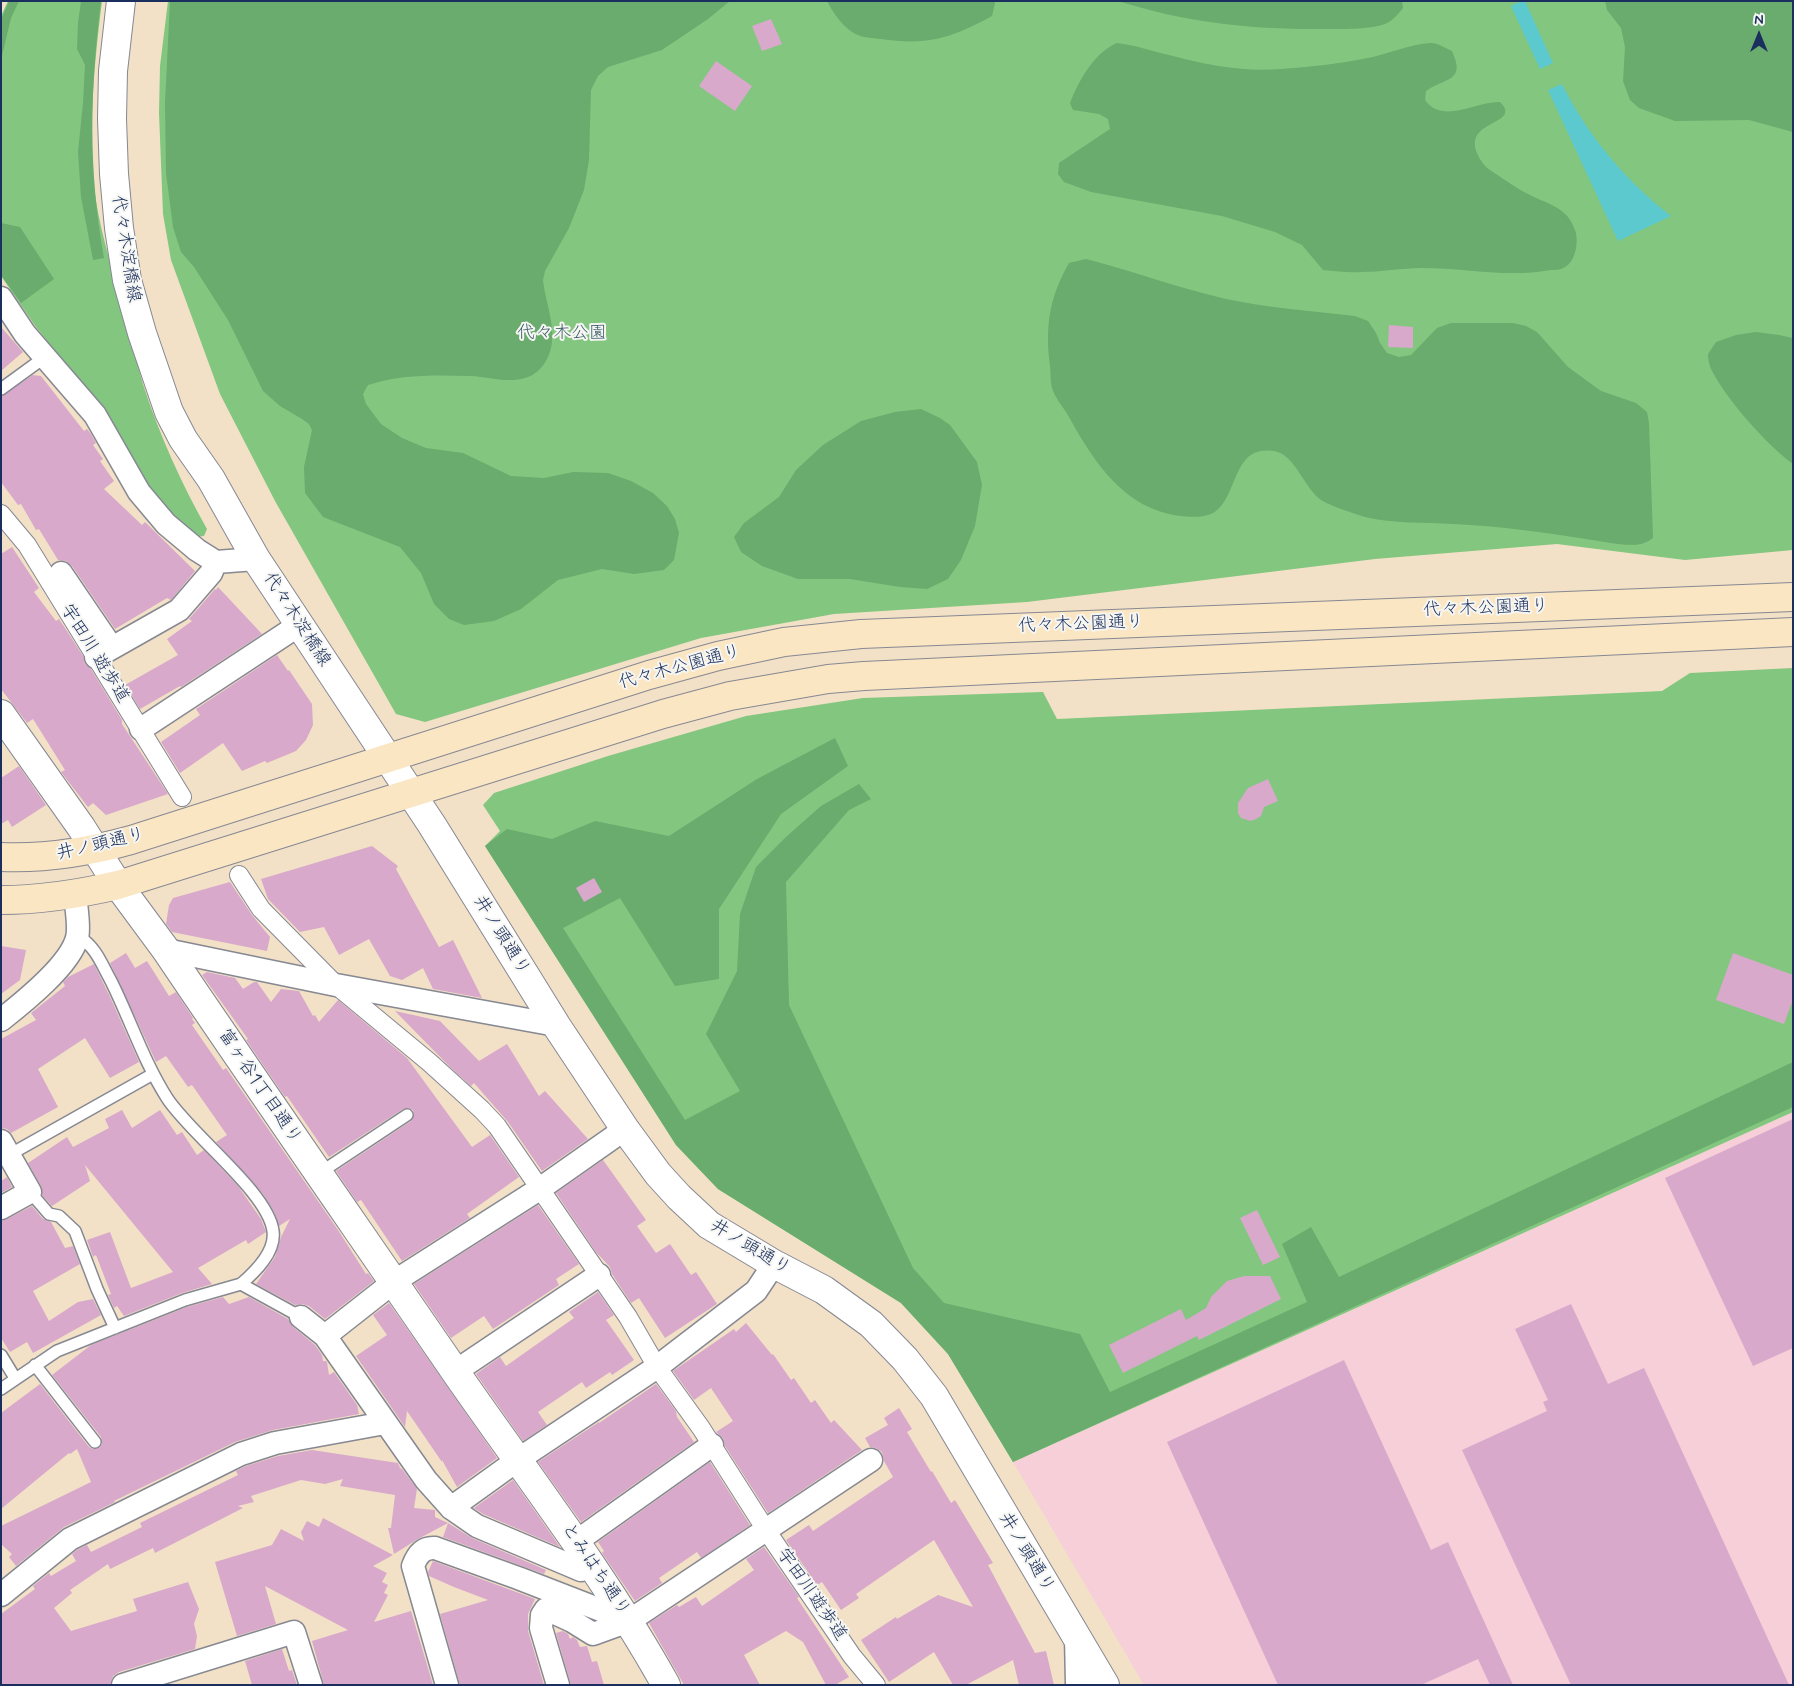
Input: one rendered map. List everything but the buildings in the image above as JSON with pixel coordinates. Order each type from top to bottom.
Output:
[{"type":"main road","name":"代々木公園通り","points":[[387,758],[666,670],[718,656],[784,642],[825,637],[1793,596]]},
{"type":"main road","name":"代々木公園通り","points":[[410,793],[663,714],[730,696],[828,679],[1793,632]]},
{"type":"main road","name":"井ノ頭通り","points":[[1,858],[57,856],[96,850],[387,758]]},
{"type":"main road","points":[[1,900],[24,900],[75,895],[118,885],[410,793]]},
{"type":"street","name":"代々木淀橋線","points":[[121,1],[113,71],[112,119],[118,228],[127,280],[147,350],[169,412],[183,439],[211,479],[256,559],[387,758]]},
{"type":"street","name":"代々木淀橋線","points":[[139,1],[134,35],[130,94],[131,175],[136,227],[145,276],[159,331],[172,369],[200,436],[211,479]]},
{"type":"street","points":[[1,298],[25,334],[95,415],[139,492],[166,524],[197,550],[216,562],[256,559]]},
{"type":"street","name":"宇田川 遊歩道","points":[[1,514],[27,545],[104,653],[141,728],[182,797]]},
{"type":"street","points":[[61,573],[104,653],[179,610],[211,573],[216,562]]},
{"type":"street","points":[[141,728],[299,625]]},
{"type":"street","name":"富ヶ谷1丁目通り","points":[[1,714],[96,850],[118,885],[166,950],[318,1174],[519,1459]]},
{"type":"street","name":"井ノ頭通り","points":[[387,758],[556,1025],[625,1129],[658,1174],[679,1197],[709,1224],[774,1264],[824,1290],[870,1324],[905,1359],[934,1396],[1105,1685]]},
{"type":"street","name":"宇田川遊歩道","points":[[238,875],[261,909],[336,985],[429,1062],[497,1126],[628,1317],[658,1367],[712,1446],[748,1504],[852,1656],[876,1685]]},
{"type":"street","points":[[1,1020],[47,982],[72,951],[78,936],[75,895]]},
{"type":"street","points":[[166,950],[336,985],[556,1025]]},
{"type":"street","points":[[325,1336],[395,1281],[540,1188],[625,1129]]},
{"type":"street","points":[[1,1208],[30,1192],[5,1148]]},
{"type":"street","points":[[451,1508],[519,1459],[658,1367],[756,1291],[774,1264]]},
{"type":"street","points":[[456,1371],[599,1275]]},
{"type":"street","points":[[301,1317],[325,1336],[426,1480],[451,1508],[477,1526],[574,1568],[581,1570],[590,1564]]},
{"type":"street","points":[[6,1582],[70,1540],[241,1454],[275,1443],[385,1423]]},
{"type":"street","points":[[577,1542],[712,1446]]},
{"type":"street","name":"とみはち通り","points":[[519,1459],[577,1542],[629,1622],[666,1685]]},
{"type":"street","points":[[558,1685],[541,1628],[542,1615],[546,1608],[593,1634],[629,1622],[871,1460]]},
{"type":"street","points":[[447,1685],[413,1566],[416,1558],[424,1549],[429,1547],[518,1578],[629,1622]]},
{"type":"street","points":[[123,1685],[183,1676],[294,1632],[311,1685]]},
{"type":"street","points":[[1076,1636],[1077,1685]]},
{"type":"lane","points":[[1,389],[45,357]]},
{"type":"lane","points":[[1,1389],[57,1351],[186,1300],[241,1284],[254,1273],[270,1248],[273,1231],[257,1199],[167,1098],[153,1074],[124,1008],[97,954],[89,943],[78,936]]},
{"type":"lane","points":[[5,1148],[153,1074]]},
{"type":"lane","points":[[318,1174],[407,1115]]},
{"type":"lane","points":[[30,1192],[49,1214],[58,1216],[75,1231],[97,1289],[115,1328]]},
{"type":"lane","points":[[241,1284],[301,1317]]},
{"type":"lane","points":[[1,1355],[15,1378]]},
{"type":"lane","points":[[36,1365],[95,1442]]},
{"type":"shaded area","points":[[1793,1112],[1793,1685],[1144,1685],[1013,1462]]},
{"type":"green space","points":[[8,1],[102,1],[94,76],[92,127],[93,177],[96,201],[105,243],[143,384],[171,458],[207,529],[204,536],[195,537],[162,508],[141,481],[105,413],[36,327],[1,276],[1,16]]},
{"type":"green space","points":[[9,1],[19,1],[11,18],[1,60],[1,20]]},
{"type":"green space","points":[[81,1],[101,1],[97,34],[92,130],[95,193],[104,258],[93,260],[81,197],[78,152],[85,65],[77,49]]},
{"type":"green space","name":"代々木公園","points":[[168,1],[1793,1],[1793,550],[1685,560],[1557,544],[1375,559],[1027,602],[834,614],[701,638],[425,722],[396,714],[275,501],[220,394],[171,260],[163,214],[159,113],[160,66]]},
{"type":"green space","points":[[170,1],[730,1],[708,19],[662,50],[608,67],[598,76],[591,90],[589,160],[584,190],[569,228],[545,271],[543,280],[551,318],[552,341],[545,363],[538,371],[528,377],[513,380],[445,375],[393,379],[368,385],[363,394],[366,404],[381,424],[402,438],[426,448],[463,453],[511,476],[544,478],[573,472],[608,473],[631,481],[653,493],[667,506],[675,519],[679,533],[674,560],[664,570],[634,574],[602,569],[558,580],[521,609],[494,621],[464,625],[449,619],[434,604],[421,573],[400,547],[323,517],[305,493],[304,467],[312,430],[309,424],[280,406],[263,391],[228,320],[194,267],[181,252],[173,227],[166,173],[165,103]]},
{"type":"green space","points":[[827,1],[995,1],[995,3],[992,16],[964,30],[926,41],[897,41],[863,37],[853,33],[840,21]]},
{"type":"green space","points":[[1118,1],[1402,1],[1403,8],[1391,21],[1378,26],[1354,29],[1305,29],[1224,24],[1172,15]]},
{"type":"green space","points":[[1605,1],[1793,1],[1793,132],[1749,120],[1675,121],[1639,108],[1630,100],[1623,81],[1625,47],[1621,28],[1607,10]]},
{"type":"green space","points":[[1117,43],[1210,65],[1238,69],[1267,70],[1346,62],[1423,44],[1434,43],[1442,46],[1452,51],[1457,68],[1452,77],[1426,91],[1425,100],[1432,107],[1441,111],[1460,110],[1500,102],[1505,110],[1504,116],[1482,130],[1476,138],[1475,148],[1482,162],[1490,170],[1527,194],[1553,206],[1566,215],[1576,235],[1574,256],[1569,264],[1558,270],[1518,273],[1438,268],[1356,272],[1323,270],[1302,245],[1275,232],[1222,216],[1091,192],[1064,182],[1058,174],[1059,163],[1110,129],[1108,119],[1099,114],[1073,110],[1070,103],[1078,85],[1094,60]]},
{"type":"green space","points":[[1,223],[20,227],[54,279],[21,303],[1,275]]},
{"type":"green space","points":[[1086,259],[1226,299],[1274,307],[1355,316],[1368,321],[1387,353],[1399,357],[1411,355],[1437,328],[1451,323],[1513,323],[1526,326],[1537,332],[1568,367],[1601,391],[1636,403],[1647,412],[1653,538],[1635,545],[1504,528],[1398,522],[1365,517],[1321,500],[1309,488],[1288,458],[1274,451],[1260,451],[1250,456],[1237,474],[1221,506],[1209,515],[1197,517],[1180,516],[1160,512],[1143,504],[1113,481],[1100,466],[1057,399],[1051,385],[1048,338],[1053,301],[1069,263]]},
{"type":"green space","points":[[1756,332],[1793,338],[1793,464],[1771,445],[1736,407],[1718,381],[1708,360],[1708,354],[1716,342],[1736,335]]},
{"type":"green space","points":[[921,409],[950,425],[977,462],[982,485],[975,526],[961,560],[948,579],[927,589],[850,579],[798,579],[762,566],[741,552],[734,537],[744,523],[779,497],[796,470],[823,445],[861,421],[895,412]]},
{"type":"green space","points":[[1793,668],[1793,1112],[1013,1462],[948,1354],[901,1303],[718,1189],[676,1145],[485,846],[500,831],[483,805],[494,793],[608,756],[746,716],[863,698],[1043,692],[1057,719],[1662,691],[1690,673]]},
{"type":"green space","points":[[835,738],[848,766],[781,814],[719,909],[719,979],[675,986],[620,898],[563,928],[685,1120],[740,1091],[706,1034],[737,971],[740,914],[756,867],[821,806],[859,784],[871,799],[849,810],[786,882],[789,1005],[913,1268],[944,1303],[1080,1334],[1110,1392],[1307,1302],[1282,1244],[1311,1227],[1339,1277],[1793,1062],[1793,1107],[1013,1462],[948,1354],[901,1303],[718,1189],[676,1145],[485,846],[507,829],[552,839],[595,821],[669,836],[757,779]]},
{"type":"water","points":[[1525,1],[1553,63],[1540,69],[1511,6]]},
{"type":"water","points":[[1562,84],[1584,122],[1609,156],[1638,188],[1671,216],[1618,241],[1548,90]]}]
